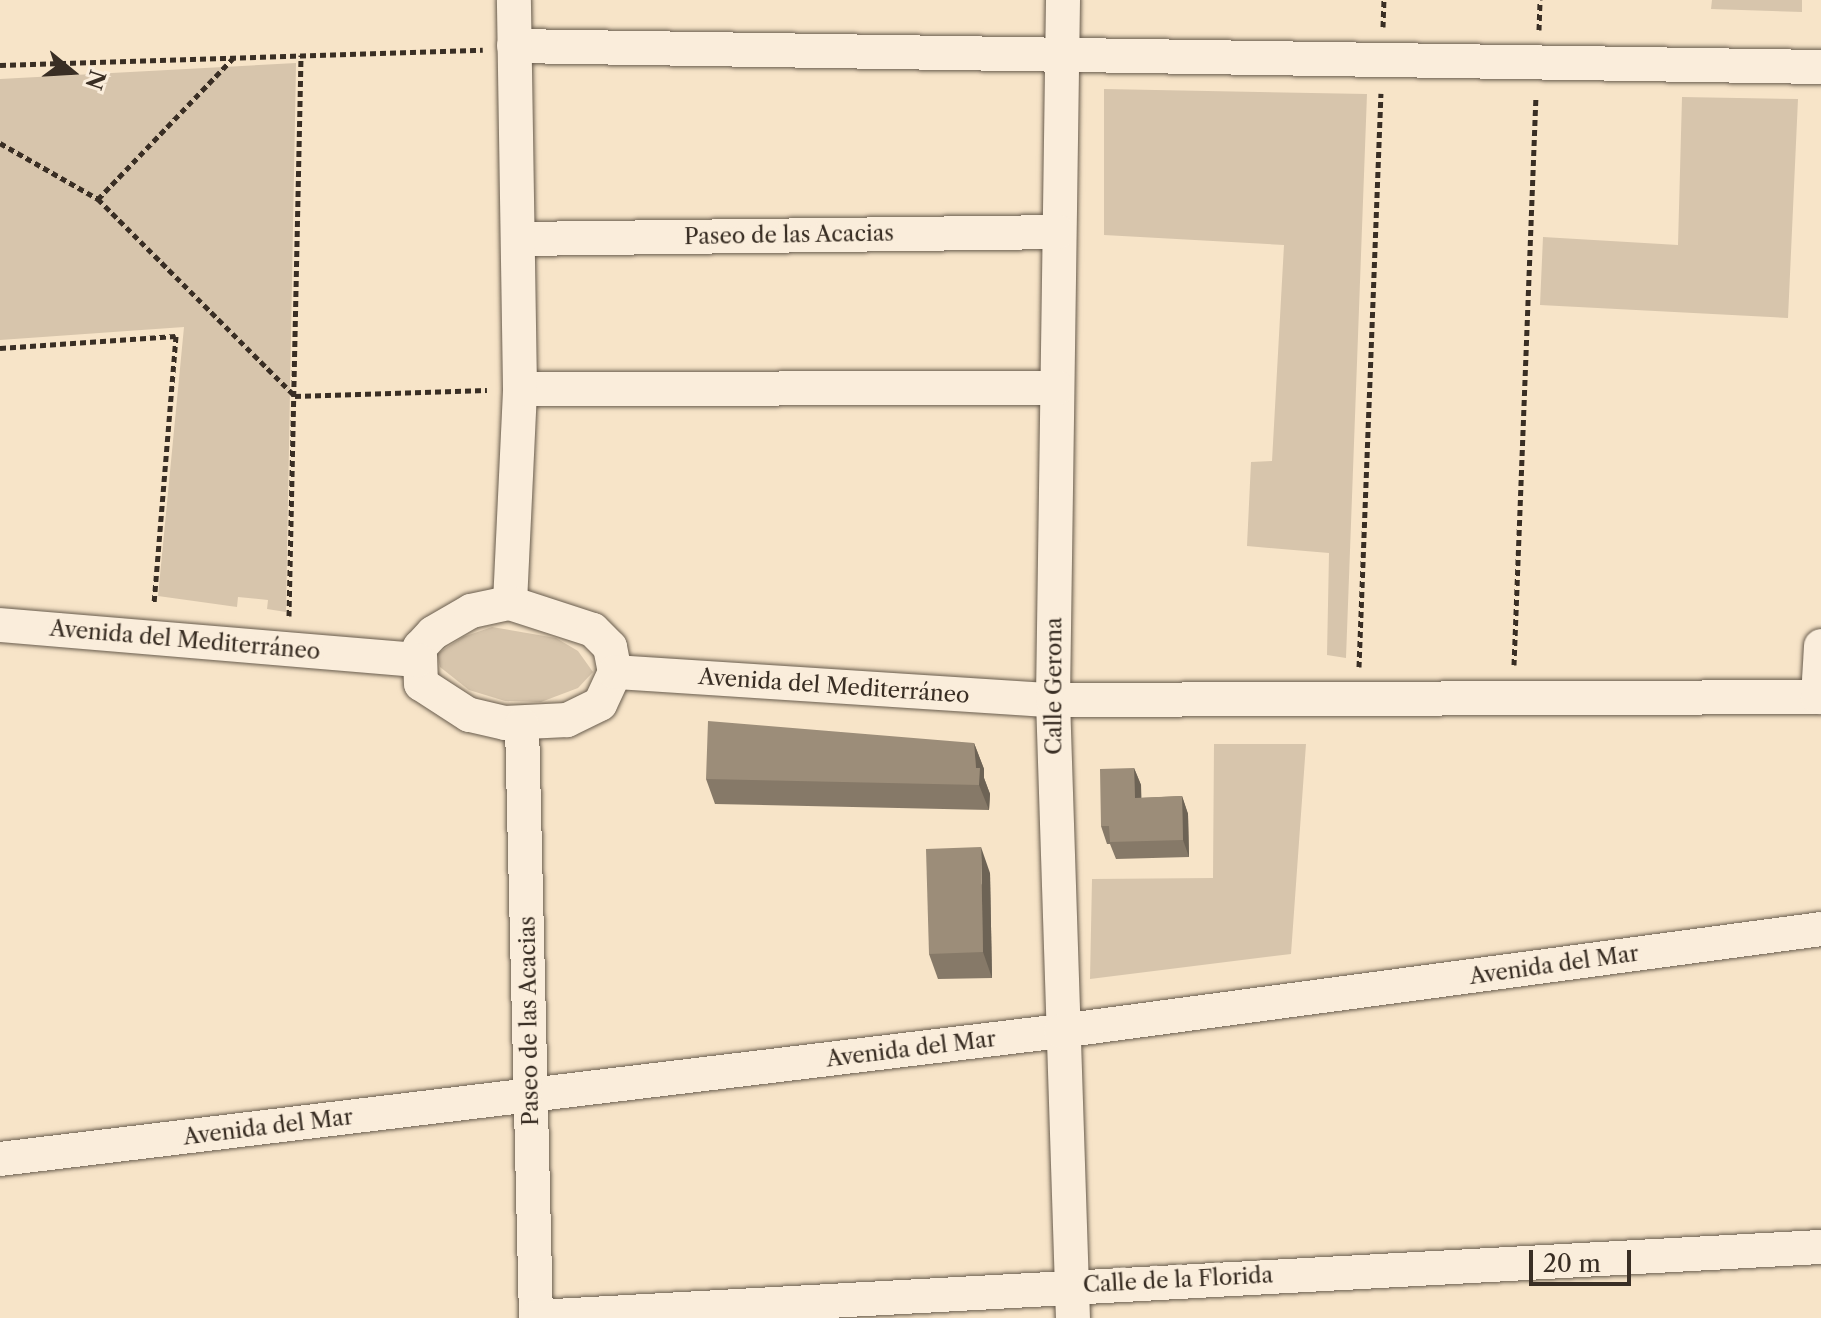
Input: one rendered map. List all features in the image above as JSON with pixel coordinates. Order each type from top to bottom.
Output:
[{"type":"street","points":[[510,603],[520,389],[514,0]]},
{"type":"street","name":"Calle Gerona","points":[[1063,0],[1053,700],[1071,1302]]},
{"type":"street","points":[[514,46],[1821,67]]},
{"type":"street","name":"Paseo de las Acacias","points":[[519,239],[1058,232]]},
{"type":"street","points":[[520,389],[1057,388]]},
{"type":"street","points":[[510,603],[593,630],[610,647],[615,672],[609,694],[583,715],[522,725],[479,718],[448,704],[421,684],[420,647],[449,619],[510,603]]},
{"type":"street","name":"Avenida del Mediterráneo","points":[[0,625],[418,660]]},
{"type":"street","points":[[1820,697],[1821,646]]},
{"type":"street","name":"Avenida del Mediterráneo","points":[[615,672],[1053,700],[1820,697]]},
{"type":"street","name":"Paseo de las Acacias","points":[[522,725],[536,1318]]},
{"type":"street","name":"Avenida del Mar","points":[[0,1159],[1061,1031],[1821,929]]},
{"type":"street","name":"Calle de la Florida","points":[[536,1318],[1071,1302],[1821,1247]]},
{"type":"path","points":[[0,65],[514,46]]},
{"type":"path","points":[[292,616],[301,55]]},
{"type":"path","points":[[98,199],[233,58]]},
{"type":"path","points":[[1357,699],[1382,60]]},
{"type":"path","points":[[1513,698],[1537,62]]},
{"type":"path","points":[[0,143],[98,199],[295,396],[520,389]]},
{"type":"path","points":[[0,348],[176,336],[154,604]]},
{"type":"shaded area","points":[[1712,0],[1802,0],[1802,12],[1711,9]]},
{"type":"shaded area","points":[[296,63],[286,612],[267,609],[268,600],[238,597],[237,607],[158,596],[184,327],[0,340],[0,79]]},
{"type":"shaded area","points":[[1104,89],[1367,94],[1346,658],[1327,655],[1329,553],[1247,546],[1251,462],[1272,461],[1284,245],[1104,235]]},
{"type":"shaded area","points":[[1682,97],[1798,99],[1788,318],[1540,305],[1543,237],[1678,245]]},
{"type":"shaded area","points":[[492,627],[556,638],[578,651],[593,672],[578,688],[541,702],[505,701],[469,690],[440,667],[437,654],[463,637]]},
{"type":"shaded area","points":[[1214,744],[1306,744],[1291,954],[1090,979],[1092,879],[1213,878]]},
{"type":"building","points":[[708,721],[974,743],[976,768],[980,768],[979,785],[706,779]]},
{"type":"building","points":[[1134,768],[1135,798],[1182,796],[1183,840],[1110,842],[1109,826],[1101,826],[1100,769]]},
{"type":"building","points":[[981,847],[983,952],[929,954],[926,849]]}]
